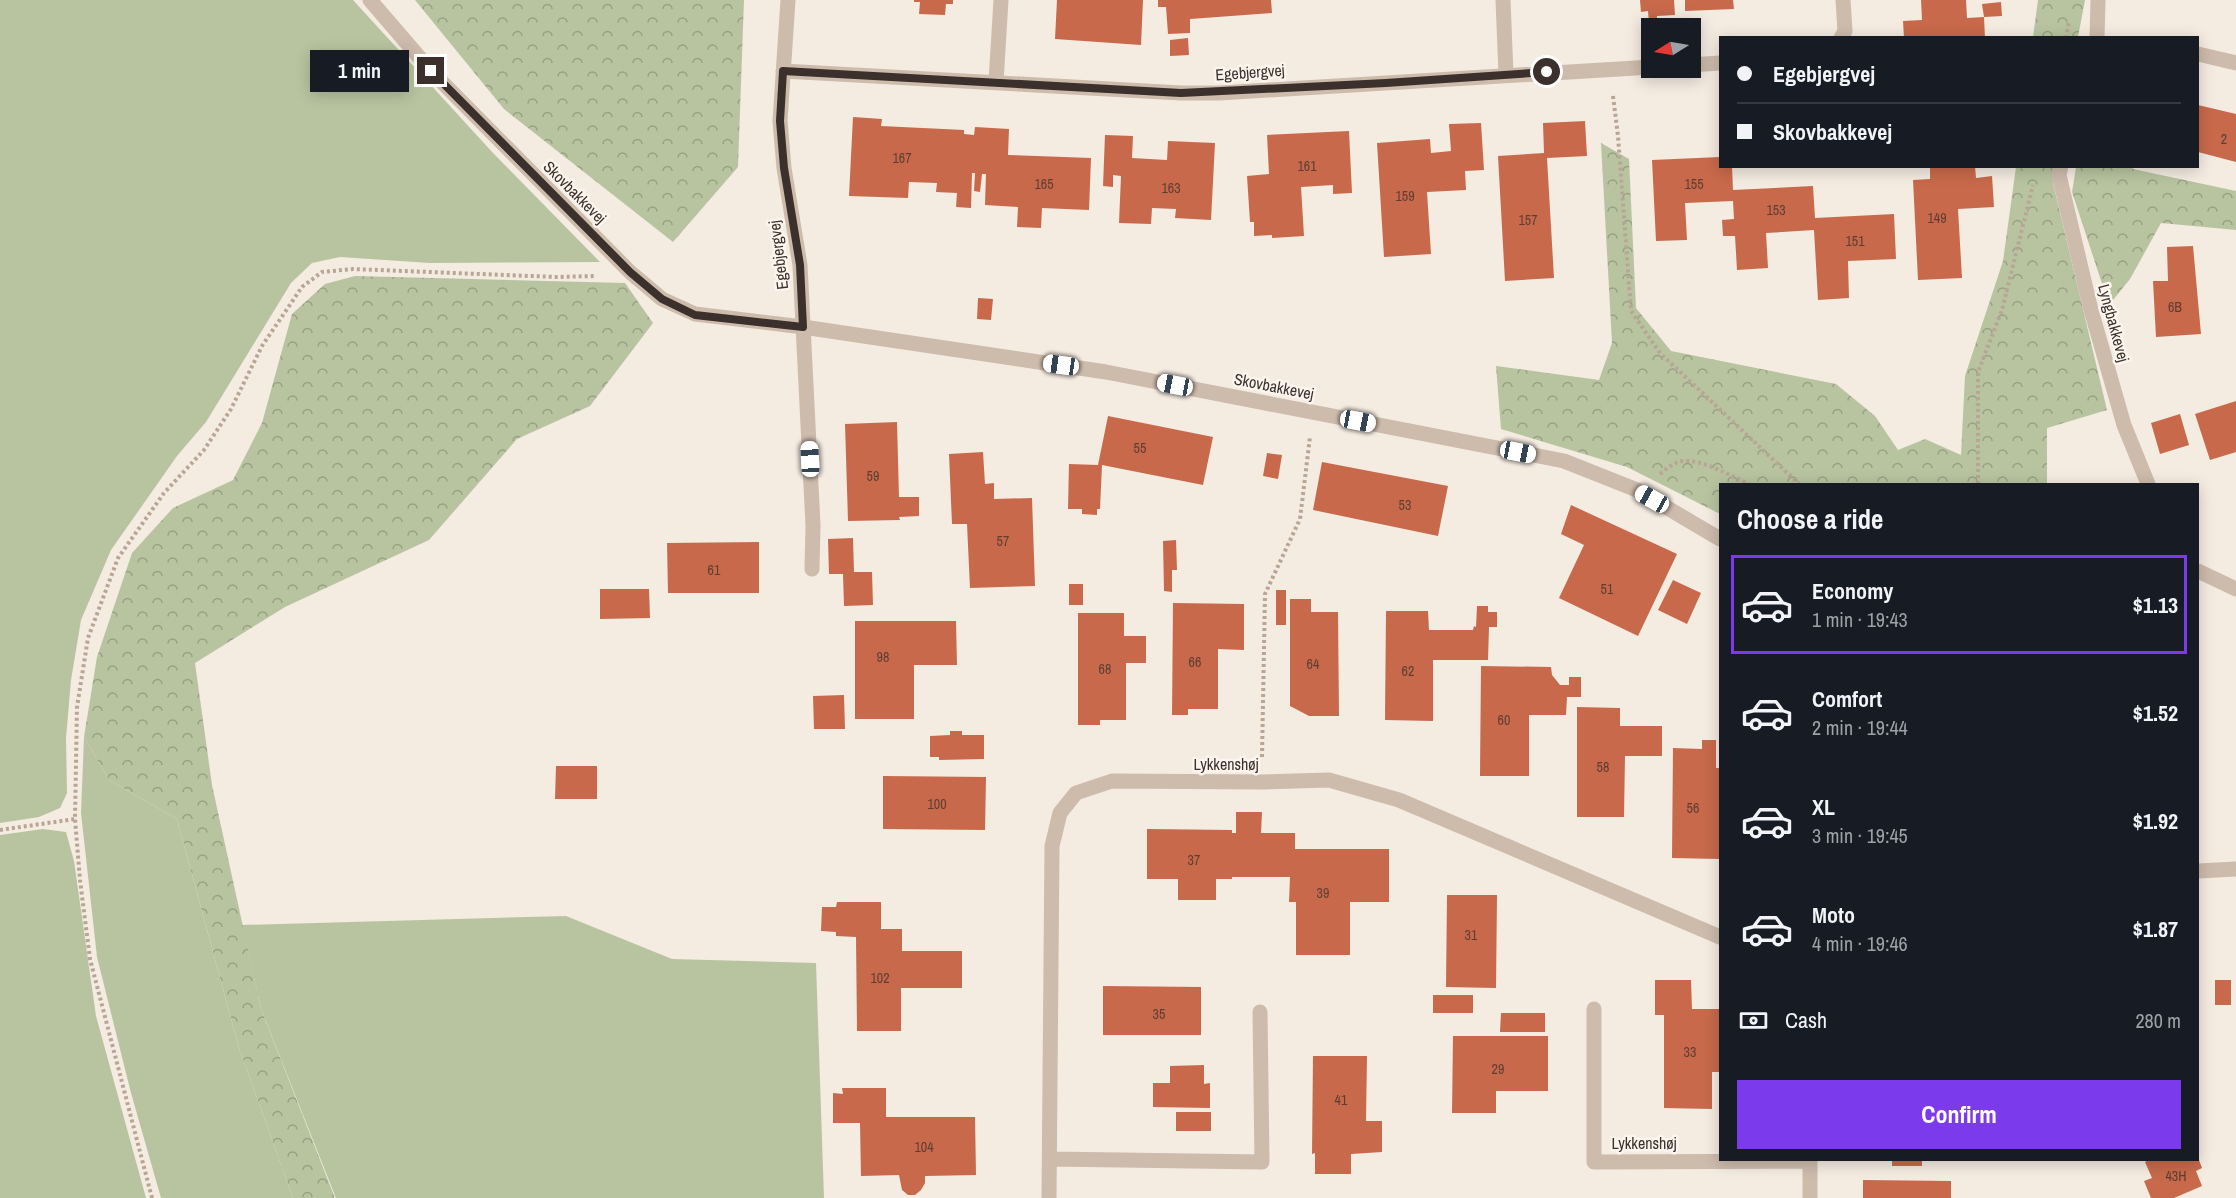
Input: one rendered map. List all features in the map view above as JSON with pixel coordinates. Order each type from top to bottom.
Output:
[{"type":"street","name":"Skovbakkevej","points":[[370,0],[431,71],[630,272],[662,299],[695,315],[803,327],[1106,372],[1564,460],[1637,490],[1719,538]]},
{"type":"street","name":"Egebjergvej","points":[[788,0],[780,121],[784,168],[800,265],[803,327]]},
{"type":"street","points":[[996,82],[1001,0]]},
{"type":"street","points":[[1503,0],[1506,74]]},
{"type":"street","points":[[1842,36],[1845,31],[1843,0]]},
{"type":"street","points":[[2098,0],[2099,36]]},
{"type":"street","points":[[2199,54],[2236,63]]},
{"type":"street","points":[[1701,64],[1719,63]]},
{"type":"street","name":"Egebjergvej","points":[[783,71],[1209,93],[1641,68]]},
{"type":"street","name":"Lyngbakkevej","points":[[2060,168],[2059,174],[2091,310],[2124,425],[2148,483]]},
{"type":"street","points":[[803,327],[813,525],[812,569]]},
{"type":"street","points":[[2199,571],[2236,589]]},
{"type":"street","name":"Lykkenshøj","points":[[1049,1198],[1052,846],[1060,813],[1076,794],[1112,781],[1329,780],[1399,800],[1719,937]]},
{"type":"street","points":[[2199,870],[2236,869]]},
{"type":"street","name":"Lykkenshøj","points":[[1594,1009],[1594,1162],[1719,1161]]},
{"type":"street","points":[[1050,1159],[1262,1162],[1260,1012]]},
{"type":"street","name":"Lykkenshøj","points":[[1810,1161],[1810,1198]]},
{"type":"path","points":[[1609,69],[1618,136],[1631,311],[1660,352],[1798,483]]},
{"type":"path","points":[[1978,483],[1978,372],[2002,310],[2035,177]]},
{"type":"path","points":[[152,1198],[90,959],[75,819],[77,706],[88,638],[118,558],[164,493],[204,450],[231,410],[262,346],[302,287],[322,272],[353,270],[556,277],[630,272]]},
{"type":"path","points":[[1262,782],[1265,594],[1300,519],[1312,412]]},
{"type":"path","points":[[1637,490],[1684,460],[1697,461],[1747,483]]},
{"type":"path","points":[[0,830],[75,819]]},
{"type":"green space","points":[[0,0],[353,0],[493,153],[600,262],[430,263],[340,257],[312,263],[291,283],[206,422],[177,456],[111,550],[81,620],[71,680],[66,738],[67,793],[60,808],[39,817],[0,823]]},
{"type":"green space","points":[[415,0],[744,0],[738,167],[673,242],[504,109]]},
{"type":"green space","points":[[2038,0],[2085,0],[2078,36],[2033,36]]},
{"type":"green space","points":[[1601,143],[1629,159],[1636,308],[1671,351],[1836,384],[1875,416],[1898,450],[1925,439],[1961,455],[1965,376],[2003,261],[2016,168],[2055,168],[2053,183],[2107,410],[2047,428],[2047,483],[1719,483],[1719,513],[1627,467],[1501,429],[1496,366],[1599,380],[1612,343]]},
{"type":"green space","points":[[2076,168],[2133,168],[2236,191],[2236,230],[2161,223],[2130,279],[2109,305],[2072,192]]},
{"type":"green space","points":[[355,276],[625,283],[653,323],[590,406],[517,439],[429,540],[285,607],[195,663],[212,785],[261,1009],[335,1198],[293,1198],[239,1048],[177,819],[109,780],[84,737],[97,657],[132,553],[173,508],[233,480],[262,423],[292,314],[325,284]]},
{"type":"green space","points":[[84,737],[109,780],[177,819],[239,1048],[293,1198],[161,1198],[131,1093],[97,957],[81,813]]},
{"type":"green space","points":[[43,829],[66,832],[74,861],[96,1016],[146,1198],[0,1198],[0,835]]},
{"type":"green space","points":[[566,916],[672,959],[816,963],[824,1198],[336,1198],[261,1009],[242,925]]},
{"type":"building","points":[[914,0],[953,0],[953,4],[946,4],[945,15],[919,14],[920,2],[914,2]]},
{"type":"building","points":[[1057,0],[1143,0],[1141,45],[1055,39]]},
{"type":"building","points":[[1158,0],[1271,0],[1272,13],[1190,19],[1190,33],[1168,34],[1166,7],[1158,7]]},
{"type":"building","points":[[1640,0],[1674,0],[1675,15],[1649,18],[1648,11],[1641,12]]},
{"type":"building","points":[[1685,0],[1733,0],[1734,9],[1685,11]]},
{"type":"building","points":[[1921,0],[1966,0],[1967,18],[1984,17],[1985,36],[1904,36],[1903,21],[1922,20]]},
{"type":"building","points":[[2001,2],[2002,16],[1984,17],[1982,4]]},
{"type":"building","points":[[1188,38],[1189,55],[1170,56],[1170,40]]},
{"type":"building","points":[[2199,105],[2236,114],[2236,162],[2199,152]]},
{"type":"building","points":[[853,117],[882,119],[881,126],[964,130],[964,134],[974,135],[975,127],[1009,129],[1008,155],[1091,158],[1089,210],[1042,208],[1041,228],[1017,227],[1018,207],[985,205],[986,174],[982,174],[980,192],[974,191],[975,173],[972,173],[971,208],[956,207],[957,193],[936,192],[937,183],[909,182],[908,198],[849,196]]},
{"type":"building","points":[[1585,121],[1587,156],[1547,158],[1554,278],[1505,281],[1498,156],[1544,153],[1543,123]]},
{"type":"building","points":[[1481,123],[1484,170],[1465,171],[1466,190],[1427,192],[1431,254],[1384,257],[1377,143],[1430,139],[1431,153],[1451,151],[1449,124]]},
{"type":"building","points":[[1349,131],[1352,193],[1333,194],[1333,185],[1301,187],[1304,236],[1272,238],[1272,235],[1254,236],[1254,222],[1250,222],[1247,176],[1269,174],[1267,135]]},
{"type":"building","points":[[1105,135],[1133,136],[1132,158],[1167,160],[1168,141],[1215,143],[1211,220],[1175,218],[1176,209],[1152,208],[1151,224],[1119,223],[1121,176],[1113,175],[1113,187],[1103,186]]},
{"type":"building","points":[[1719,157],[1719,168],[1732,168],[1733,190],[1813,186],[1815,218],[1894,214],[1896,259],[1848,261],[1849,298],[1818,300],[1814,230],[1766,233],[1768,268],[1737,270],[1735,236],[1723,236],[1722,220],[1734,219],[1733,201],[1685,203],[1687,240],[1656,241],[1652,160]]},
{"type":"building","points":[[1930,168],[1975,168],[1976,178],[1992,176],[1994,207],[1958,209],[1962,278],[1918,280],[1913,180],[1930,179]]},
{"type":"building","points":[[2193,246],[2201,334],[2156,337],[2153,281],[2168,281],[2167,247]]},
{"type":"building","points":[[978,298],[993,299],[991,320],[977,319]]},
{"type":"building","points":[[2236,401],[2236,452],[2210,460],[2195,414]]},
{"type":"building","points":[[2180,414],[2189,445],[2160,454],[2151,423]]},
{"type":"building","points":[[1108,416],[1213,437],[1203,485],[1102,465],[1100,509],[1097,509],[1097,515],[1082,514],[1082,509],[1068,509],[1069,464],[1098,465]]},
{"type":"building","points":[[897,422],[899,497],[919,497],[919,516],[899,517],[900,520],[848,521],[845,424]]},
{"type":"building","points":[[983,452],[985,484],[994,483],[994,499],[1032,498],[1035,586],[970,588],[967,524],[952,524],[949,454]]},
{"type":"building","points":[[1267,453],[1282,455],[1278,479],[1263,476]]},
{"type":"building","points":[[1322,462],[1448,486],[1438,536],[1313,510]]},
{"type":"building","points":[[1571,505],[1677,554],[1638,636],[1559,598],[1584,545],[1561,534]]},
{"type":"building","points":[[853,538],[854,572],[872,572],[873,605],[844,606],[843,574],[829,574],[828,539]]},
{"type":"building","points":[[1176,540],[1177,570],[1172,570],[1172,592],[1164,591],[1163,541]]},
{"type":"building","points":[[759,542],[759,593],[668,593],[667,543]]},
{"type":"building","points":[[1673,580],[1701,593],[1687,624],[1658,610]]},
{"type":"building","points":[[1069,584],[1083,584],[1083,605],[1069,605]]},
{"type":"building","points":[[600,589],[649,589],[650,618],[600,619]]},
{"type":"building","points":[[1276,590],[1286,590],[1286,625],[1276,625]]},
{"type":"building","points":[[1290,599],[1311,599],[1311,612],[1338,612],[1339,716],[1309,716],[1290,706]]},
{"type":"building","points":[[1173,603],[1244,604],[1244,650],[1218,649],[1218,709],[1188,709],[1188,715],[1172,715]]},
{"type":"building","points":[[1477,606],[1488,606],[1488,612],[1497,612],[1497,627],[1489,627],[1488,660],[1433,660],[1433,721],[1385,720],[1386,611],[1428,611],[1429,630],[1473,630],[1474,626],[1476,627]]},
{"type":"building","points":[[1078,613],[1124,613],[1124,636],[1146,636],[1146,663],[1126,663],[1126,720],[1100,720],[1100,725],[1078,725]]},
{"type":"building","points":[[855,621],[956,621],[957,665],[914,665],[914,719],[855,719]]},
{"type":"building","points":[[1481,666],[1551,667],[1552,675],[1560,685],[1569,685],[1569,677],[1581,677],[1581,697],[1567,697],[1566,715],[1529,715],[1529,776],[1480,776]]},
{"type":"building","points":[[844,695],[845,729],[814,729],[813,696]]},
{"type":"building","points":[[1577,707],[1620,708],[1620,726],[1662,726],[1662,756],[1625,756],[1624,817],[1577,817]]},
{"type":"building","points":[[950,731],[962,731],[962,735],[984,735],[984,759],[939,760],[939,757],[930,757],[930,736],[950,735]]},
{"type":"building","points":[[1702,740],[1716,740],[1716,768],[1719,768],[1719,859],[1672,858],[1673,748],[1702,749]]},
{"type":"building","points":[[556,766],[597,766],[597,799],[555,799]]},
{"type":"building","points":[[883,776],[986,777],[985,830],[883,829]]},
{"type":"building","points":[[1236,812],[1262,812],[1261,833],[1295,833],[1295,849],[1389,849],[1389,902],[1350,902],[1350,955],[1296,955],[1296,902],[1289,902],[1290,877],[1216,879],[1216,900],[1178,900],[1178,879],[1147,879],[1147,829],[1232,830],[1232,833],[1236,833]]},
{"type":"building","points":[[1447,895],[1497,895],[1496,988],[1446,987]]},
{"type":"building","points":[[837,902],[881,902],[881,929],[902,929],[902,951],[962,951],[962,988],[901,988],[901,1031],[857,1031],[856,937],[836,936],[836,932],[821,931],[822,907],[836,907]]},
{"type":"building","points":[[1655,980],[1691,980],[1692,1009],[1719,1009],[1719,1072],[1712,1072],[1712,1109],[1664,1108],[1664,1015],[1655,1015]]},
{"type":"building","points":[[2215,980],[2231,980],[2231,1005],[2215,1005]]},
{"type":"building","points":[[1103,986],[1201,987],[1201,1035],[1103,1035]]},
{"type":"building","points":[[1433,995],[1473,995],[1473,1013],[1433,1013]]},
{"type":"building","points":[[1501,1013],[1545,1013],[1545,1032],[1500,1032]]},
{"type":"building","points":[[1453,1036],[1548,1036],[1548,1091],[1496,1091],[1496,1113],[1452,1113]]},
{"type":"building","points":[[1313,1056],[1367,1056],[1366,1121],[1382,1121],[1382,1152],[1351,1154],[1351,1174],[1315,1174],[1315,1153],[1312,1154]]},
{"type":"building","points":[[1204,1065],[1204,1084],[1210,1083],[1210,1108],[1153,1107],[1153,1083],[1170,1083],[1170,1066]]},
{"type":"building","points":[[842,1088],[886,1088],[886,1117],[975,1117],[976,1175],[925,1176],[925,1183],[915,1195],[908,1195],[902,1190],[899,1175],[861,1176],[860,1123],[833,1123],[833,1093],[843,1094]]},
{"type":"building","points":[[1176,1112],[1211,1112],[1211,1131],[1176,1131]]},
{"type":"building","points":[[2199,1160],[2202,1168],[2196,1171],[2202,1186],[2174,1198],[2151,1198],[2144,1181],[2152,1178],[2145,1162]]},
{"type":"building","points":[[1892,1161],[1922,1161],[1922,1166],[1892,1166]]},
{"type":"building","points":[[1863,1180],[1951,1181],[1951,1198],[1863,1198]]},
{"type":"route","points":[[431,71],[630,272],[662,299],[695,315],[803,327],[800,265],[784,168],[780,121],[783,71],[1181,93],[1219,93],[1547,72]]}]
